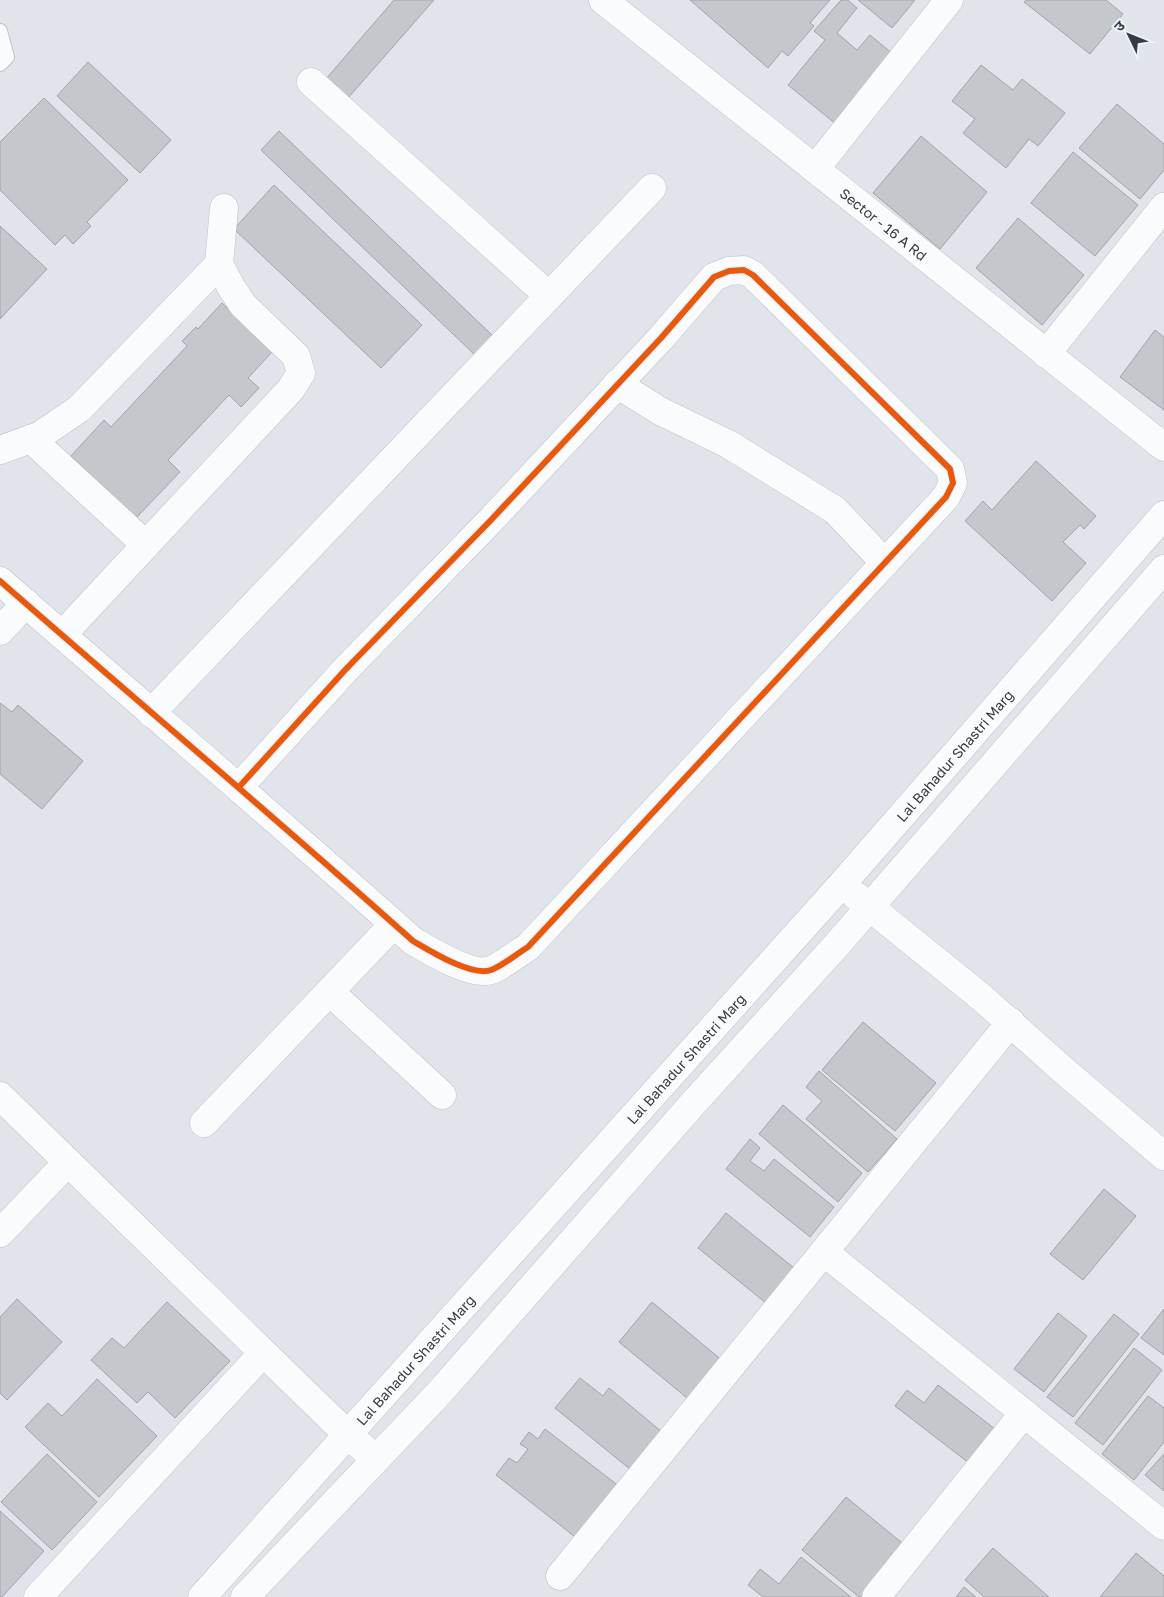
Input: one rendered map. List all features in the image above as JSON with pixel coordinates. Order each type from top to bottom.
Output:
[{"type":"street","name":"Sector - 16 A Rd","points":[[603,0],[1164,447]]},
{"type":"street","points":[[815,169],[949,0]]},
{"type":"street","points":[[311,82],[550,296]]},
{"type":"street","points":[[150,713],[652,188]]},
{"type":"street","points":[[1046,354],[1164,207]]},
{"type":"street","points":[[62,635],[291,389],[301,373],[296,356],[244,304],[231,287],[219,264],[224,208]]},
{"type":"street","points":[[0,450],[39,436],[79,409],[219,264]]},
{"type":"street","points":[[0,581],[150,713],[239,786],[413,941],[439,956],[469,969],[491,971],[528,948],[946,497],[953,483],[950,468],[754,275],[744,270],[729,271],[714,277],[491,520],[346,669],[239,786]]},
{"type":"street","points":[[617,384],[660,411],[728,444],[835,510],[885,563]]},
{"type":"street","points":[[30,439],[146,545]]},
{"type":"street","name":"Lal Bahadur Shastri Marg","points":[[202,1597],[842,884],[1164,514]]},
{"type":"street","points":[[245,1597],[441,1390],[689,1108],[869,908],[1164,569]]},
{"type":"street","points":[[0,631],[26,603]]},
{"type":"street","points":[[842,884],[869,908],[1011,1022],[1069,1075],[1164,1156]]},
{"type":"street","points":[[204,1123],[394,924]]},
{"type":"street","points":[[330,992],[442,1095]]},
{"type":"street","points":[[560,1576],[1011,1022]]},
{"type":"street","points":[[0,1096],[263,1353],[348,1435],[376,1459]]},
{"type":"street","points":[[0,1232],[68,1162]]},
{"type":"street","points":[[824,1252],[1164,1526]]},
{"type":"street","points":[[38,1597],[263,1353]]},
{"type":"street","points":[[876,1597],[1024,1413]]},
{"type":"lane","points":[[0,31],[7,57],[0,64]]},
{"type":"building","points":[[394,0],[434,0],[348,98],[325,80]]},
{"type":"building","points":[[690,0],[830,0],[810,23],[814,26],[788,56],[782,51],[768,68]]},
{"type":"building","points":[[841,0],[848,0],[857,8],[837,33],[857,50],[870,35],[899,59],[842,129],[788,85],[825,40],[814,31]]},
{"type":"building","points":[[858,0],[915,0],[892,28]]},
{"type":"building","points":[[1026,0],[1106,0],[1123,14],[1090,54],[1024,2]]},
{"type":"building","points":[[88,62],[171,140],[140,173],[57,96]]},
{"type":"building","points":[[981,65],[1013,90],[1022,79],[1065,113],[1038,146],[1029,139],[1006,168],[963,133],[975,119],[952,101]]},
{"type":"building","points":[[44,98],[128,180],[87,222],[91,226],[73,244],[65,235],[55,245],[0,190],[0,142]]},
{"type":"building","points":[[1117,104],[1164,144],[1164,170],[1140,199],[1079,148]]},
{"type":"building","points":[[279,131],[494,337],[476,356],[261,150]]},
{"type":"building","points":[[921,136],[987,192],[940,249],[873,193]]},
{"type":"building","points":[[1073,152],[1138,205],[1095,256],[1031,203]]},
{"type":"building","points":[[274,185],[422,325],[381,368],[234,229]]},
{"type":"building","points":[[1018,218],[1084,275],[1042,325],[976,268]]},
{"type":"building","points":[[0,226],[47,269],[0,319]]},
{"type":"building","points":[[222,303],[273,351],[248,378],[259,388],[241,407],[229,395],[168,460],[180,472],[136,518],[71,456],[104,420],[111,427],[187,346],[182,341],[196,327],[198,329]]},
{"type":"building","points":[[1155,330],[1164,337],[1164,410],[1120,377]]},
{"type":"building","points":[[1036,461],[1096,516],[1084,529],[1080,525],[1063,542],[1086,563],[1052,601],[965,521],[983,501],[992,510]]},
{"type":"building","points":[[0,703],[12,712],[18,705],[83,761],[42,809],[0,774]]},
{"type":"building","points":[[863,1022],[936,1083],[895,1131],[822,1070]]},
{"type":"building","points":[[819,1071],[897,1139],[868,1172],[806,1119],[822,1101],[806,1087]]},
{"type":"building","points":[[783,1105],[862,1173],[838,1202],[759,1134]]},
{"type":"building","points":[[750,1139],[760,1148],[750,1161],[764,1171],[774,1159],[834,1207],[810,1237],[726,1169]]},
{"type":"building","points":[[1104,1189],[1136,1216],[1083,1280],[1050,1254]]},
{"type":"building","points":[[726,1213],[794,1268],[766,1303],[698,1248]]},
{"type":"building","points":[[17,1299],[62,1342],[7,1400],[0,1393],[0,1317]]},
{"type":"building","points":[[167,1302],[230,1361],[175,1418],[148,1392],[137,1403],[91,1360],[112,1338],[124,1348]]},
{"type":"building","points":[[652,1302],[724,1362],[692,1402],[619,1342]]},
{"type":"building","points":[[1164,1309],[1164,1355],[1141,1338]]},
{"type":"building","points":[[1058,1313],[1087,1336],[1044,1392],[1014,1369]]},
{"type":"building","points":[[1114,1314],[1139,1334],[1073,1417],[1047,1397]]},
{"type":"building","points":[[1134,1348],[1162,1370],[1103,1445],[1075,1423]]},
{"type":"building","points":[[580,1378],[603,1396],[609,1388],[662,1432],[631,1470],[555,1408]]},
{"type":"building","points":[[97,1379],[157,1436],[99,1497],[25,1427],[48,1403],[62,1416]]},
{"type":"building","points":[[938,1385],[995,1429],[969,1463],[895,1406],[907,1390],[924,1403]]},
{"type":"building","points":[[1148,1396],[1164,1408],[1164,1442],[1134,1480],[1102,1454]]},
{"type":"building","points":[[545,1429],[620,1487],[579,1540],[496,1475],[509,1458],[517,1463],[528,1449],[520,1444],[529,1432],[538,1439]]},
{"type":"building","points":[[47,1454],[97,1502],[52,1550],[1,1502]]},
{"type":"building","points":[[1164,1454],[1164,1491],[1145,1475]]},
{"type":"building","points":[[846,1497],[907,1547],[866,1597],[859,1597],[802,1550]]},
{"type":"building","points":[[0,1511],[44,1551],[2,1597],[0,1597]]},
{"type":"building","points":[[993,1548],[1049,1597],[984,1597],[965,1580]]},
{"type":"building","points":[[1136,1553],[1164,1576],[1164,1597],[1100,1597]]},
{"type":"building","points":[[801,1557],[851,1597],[763,1597],[748,1585],[760,1569],[779,1584]]},
{"type":"building","points":[[964,1587],[976,1597],[956,1597]]},
{"type":"cycle path","points":[[0,581],[413,941],[462,967],[483,971],[500,966],[528,947],[946,497],[953,483],[950,469],[753,275],[744,270],[729,271],[714,277],[661,338],[491,520],[346,669],[239,787]]}]
